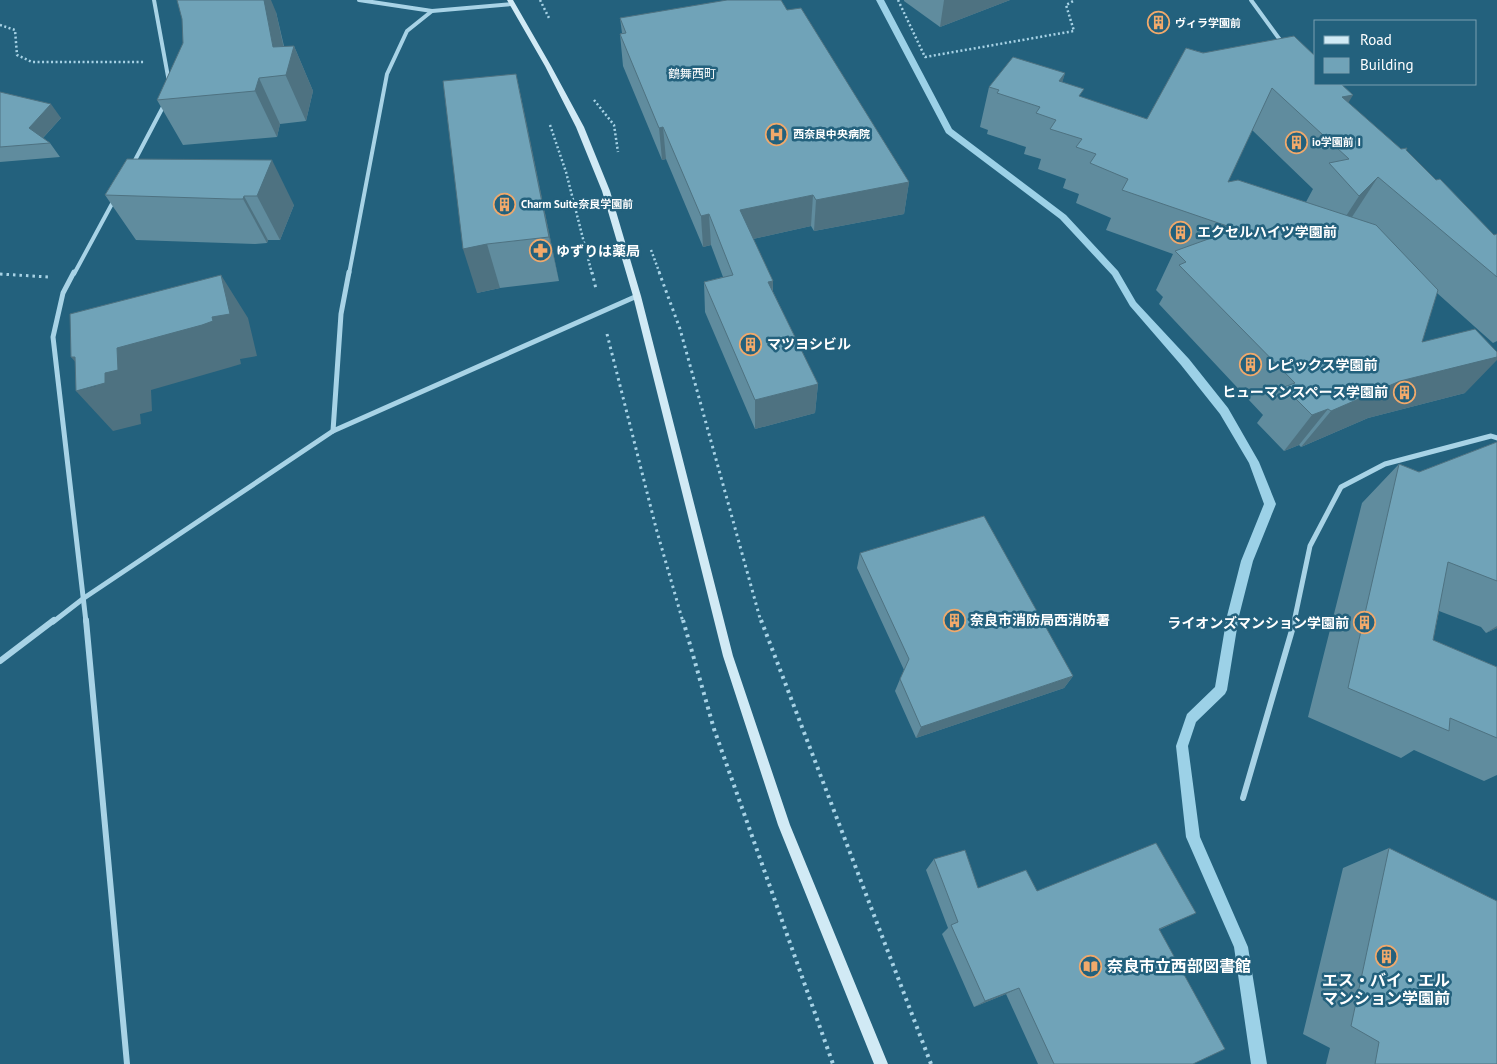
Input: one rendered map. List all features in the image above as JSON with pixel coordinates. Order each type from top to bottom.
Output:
[{"type":"street","points":[[154,0],[170,84],[167,93]]},
{"type":"street","points":[[359,0],[432,11],[511,2],[580,127],[606,190],[637,296],[728,656],[784,825],[881,1064]]},
{"type":"street","points":[[1251,0],[1288,52]]},
{"type":"street","points":[[333,431],[341,314],[387,74],[408,32],[432,11]]},
{"type":"street","points":[[132,166],[163,111],[165,102]]},
{"type":"street","points":[[118,192],[71,278],[64,294],[53,337],[84,598],[127,1064]]},
{"type":"street","points":[[0,661],[84,598],[333,431],[637,296]]},
{"type":"street","points":[[1243,798],[1295,619],[1310,546],[1341,487],[1385,464],[1491,436],[1497,438]]},
{"type":"path","points":[[540,0],[554,27]]},
{"type":"path","points":[[898,0],[925,57],[1074,31],[1066,5],[1074,0]]},
{"type":"path","points":[[0,25],[15,30],[17,55],[32,62],[147,62]]},
{"type":"path","points":[[591,96],[614,125],[618,159]]},
{"type":"path","points":[[549,119],[566,172],[598,297]]},
{"type":"path","points":[[650,248],[680,329],[757,611],[866,899],[931,1064]]},
{"type":"path","points":[[0,274],[71,278]]},
{"type":"path","points":[[607,332],[656,528],[714,730],[833,1064]]},
{"type":"building","points":[[177,0],[264,0],[273,47],[294,46],[286,75],[259,78],[255,91],[157,100],[183,43],[182,19]]},
{"type":"building","points":[[727,0],[781,0],[787,10],[801,8],[909,182],[816,200],[813,195],[740,210],[773,281],[768,282],[818,384],[755,400],[704,282],[733,275],[709,214],[701,216],[663,127],[659,128],[620,34],[626,33],[620,18]]},
{"type":"building","points":[[1294,36],[1314,55],[1314,85],[1342,85],[1353,95],[1342,97],[1401,149],[1407,148],[1406,150],[1436,180],[1440,179],[1494,235],[1497,234],[1497,277],[1378,177],[1359,196],[1329,163],[1349,159],[1272,88],[1228,182],[1238,180],[1376,225],[1438,290],[1422,342],[1475,329],[1497,352],[1497,357],[1400,381],[1331,411],[1328,409],[1312,415],[1284,387],[1295,383],[1179,265],[1186,262],[1175,251],[1236,229],[1122,190],[1128,179],[1090,163],[1096,154],[1076,147],[1082,139],[1050,129],[1056,120],[1036,113],[1040,107],[997,93],[999,90],[989,87],[1013,57],[1065,73],[1059,81],[1084,89],[1079,96],[1147,119],[1186,48],[1203,53]]},
{"type":"building","name":"Charm Suite奈良学園前","points":[[516,74],[549,237],[487,244],[463,249],[443,81]]},
{"type":"building","points":[[0,92],[51,104],[29,128],[50,143],[0,147]]},
{"type":"building","points":[[127,159],[272,160],[257,196],[244,196],[243,199],[105,195]]},
{"type":"building","points":[[221,275],[230,314],[212,317],[213,321],[202,325],[117,348],[118,370],[105,373],[105,383],[76,391],[75,357],[71,357],[70,314]]},
{"type":"building","points":[[1497,442],[1497,581],[1448,562],[1433,640],[1497,667],[1497,738],[1450,718],[1449,731],[1348,688],[1399,464],[1419,472]]},
{"type":"building","name":"奈良市消防局西消防署","points":[[984,516],[1073,676],[921,727],[900,679],[909,659],[860,553]]},
{"type":"building","points":[[1156,843],[1196,913],[1159,929],[1225,1049],[1193,1064],[1054,1064],[1019,988],[985,1001],[951,925],[958,922],[934,859],[965,850],[978,888],[1026,870],[1037,891]]},
{"type":"building","points":[[1389,848],[1497,901],[1497,1064],[1375,1064],[1379,1042],[1351,1026]]},
{"type":"waterway","points":[[880,0],[949,131],[1063,217],[1115,273],[1133,304],[1185,362],[1224,411],[1254,462],[1270,504],[1247,561],[1233,616],[1221,690],[1191,718],[1182,746],[1193,837],[1241,947],[1259,1064]]},
{"type":"place","name":"ヴィラ学園前","points":[[1159,23]]},
{"type":"place","name":"西奈良中央病院","points":[[777,134]]},
{"type":"place","name":"io学園前Ⅰ","points":[[1296,142]]},
{"type":"place","name":"Charm Suite奈良学園前","points":[[505,204]]},
{"type":"place","name":"エクセルハイツ学園前","points":[[1181,232]]},
{"type":"place","name":"ゆずりは薬局","points":[[540,251]]},
{"type":"place","name":"マツヨシビル","points":[[751,344]]},
{"type":"place","name":"レピックス学園前","points":[[1250,365]]},
{"type":"place","name":"ヒューマンスペース学園前","points":[[1404,392]]},
{"type":"place","name":"奈良市消防局西消防署","points":[[954,620]]},
{"type":"place","name":"ライオンズマンション学園前","points":[[1365,623]]},
{"type":"place","name":"エス・バイ・エル マンション学園前","points":[[1386,956]]},
{"type":"place","name":"奈良市立西部図書館","points":[[1091,966]]},
{"type":"district","name":"鶴舞西町","points":[[692,73]]}]
